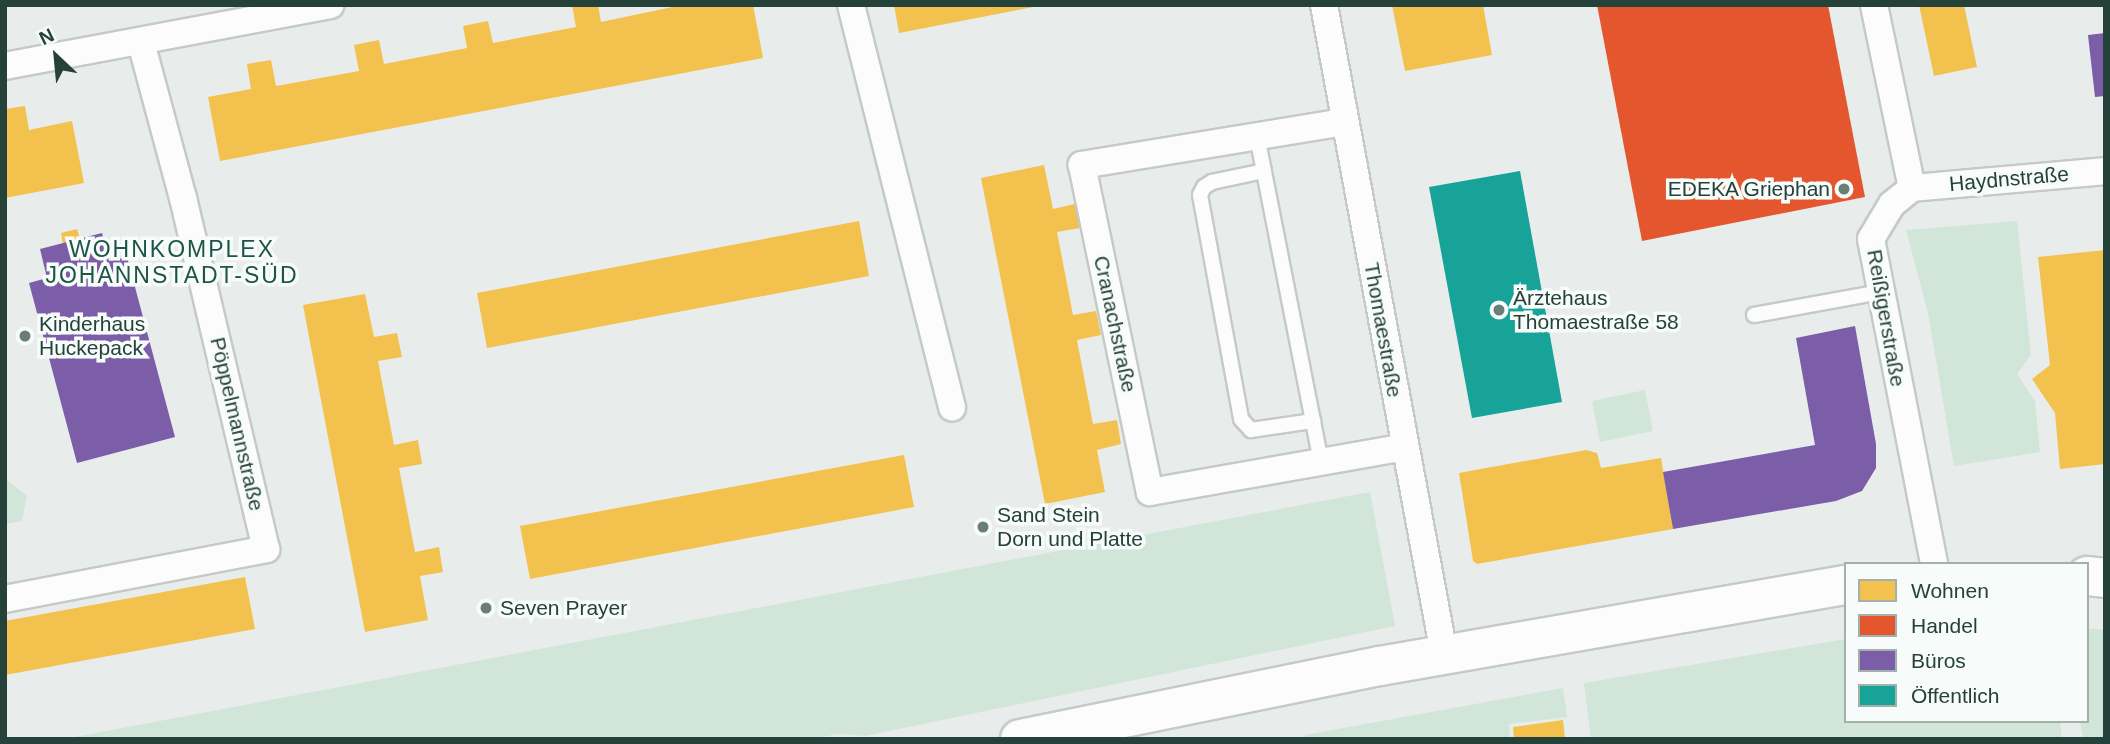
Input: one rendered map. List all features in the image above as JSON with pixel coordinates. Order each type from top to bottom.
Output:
[{"type":"main road","points":[[1020,739],[1444,654],[1844,585]]},
{"type":"street","points":[[5,66],[330,5]]},
{"type":"street","points":[[851,5],[952,408]]},
{"type":"street","name":"Thomaestraße","points":[[1324,5],[1444,654]]},
{"type":"street","points":[[1874,5],[1912,188]]},
{"type":"street","name":"Pöppelmannstraße","points":[[5,598],[266,549],[183,198],[141,42]]},
{"type":"street","name":"Cranachstraße","points":[[1344,122],[1082,165],[1150,492],[1404,447]]},
{"type":"street","name":"Haydnstraße","points":[[1912,188],[2105,171]]},
{"type":"street","name":"Reißigerstraße","points":[[1912,188],[1892,204],[1871,239],[1934,562]]},
{"type":"lane","points":[[1257,136],[1321,461]]},
{"type":"lane","points":[[1264,171],[1213,182],[1203,187],[1200,195],[1241,419],[1251,430],[1313,421]]},
{"type":"lane","points":[[1754,315],[1882,303]]},
{"type":"green space","points":[[2017,221],[2031,355],[2017,374],[2035,401],[2040,452],[1954,466],[1928,313],[1906,230]]},
{"type":"green space","points":[[1645,390],[1653,431],[1600,442],[1592,401]]},
{"type":"green space","points":[[5,479],[27,496],[22,521],[5,524]]},
{"type":"green space","points":[[1370,492],[1395,626],[865,736],[837,734],[814,739],[64,739]]},
{"type":"green space","points":[[2089,628],[2105,630],[2105,739],[2083,739],[2080,723],[2089,723]]},
{"type":"green space","points":[[1844,639],[1844,723],[2060,723],[2062,739],[1591,739],[1584,683]]},
{"type":"green space","points":[[1563,688],[1567,717],[1509,724],[1510,739],[1306,739],[1305,735]]},
{"type":"building: Wohnen","points":[[572,5],[598,5],[601,22],[682,5],[753,5],[763,58],[220,161],[208,97],[251,89],[247,64],[271,60],[276,86],[359,71],[354,45],[379,40],[384,64],[467,48],[463,26],[488,21],[493,43],[576,27]]},
{"type":"building: Wohnen","points":[[894,5],[1033,5],[1033,7],[899,33]]},
{"type":"building: Wohnen","points":[[1392,5],[1483,5],[1492,55],[1405,71]]},
{"type":"building: Wohnen","points":[[1919,5],[1964,5],[1977,67],[1934,76]]},
{"type":"building: Wohnen","points":[[25,106],[29,130],[72,121],[84,183],[5,198],[5,109]]},
{"type":"building: Wohnen","points":[[1044,165],[1053,209],[1075,204],[1080,228],[1057,232],[1073,315],[1096,311],[1101,335],[1077,340],[1093,424],[1117,420],[1121,444],[1097,450],[1105,492],[1045,504],[981,178]]},
{"type":"building: Wohnen","points":[[859,221],[869,276],[487,348],[477,293]]},
{"type":"building: Wohnen","points":[[77,229],[80,239],[63,244],[61,233]]},
{"type":"building: Wohnen","points":[[2105,250],[2105,464],[2060,469],[2055,413],[2032,379],[2050,365],[2038,257]]},
{"type":"building: Wohnen","points":[[365,294],[374,337],[397,333],[402,357],[378,361],[394,445],[418,440],[422,464],[399,468],[415,552],[439,547],[443,572],[420,576],[428,620],[365,632],[303,305]]},
{"type":"building: Wohnen","points":[[1586,450],[1597,453],[1601,468],[1661,458],[1673,529],[1477,564],[1473,561],[1459,473]]},
{"type":"building: Wohnen","points":[[904,455],[914,507],[530,579],[520,526]]},
{"type":"building: Wohnen","points":[[245,577],[255,629],[5,675],[5,621]]},
{"type":"building: Wohnen","points":[[1563,720],[1565,739],[1514,739],[1513,727]]},
{"type":"building: Handel","points":[[1597,5],[1828,5],[1865,197],[1642,241]]},
{"type":"building: Büros","points":[[2105,33],[2105,96],[2095,97],[2088,35]]},
{"type":"building: Büros","points":[[102,233],[109,261],[127,257],[175,437],[77,463],[29,283],[47,278],[40,249]]},
{"type":"building: Büros","points":[[1855,326],[1876,444],[1876,468],[1862,491],[1836,501],[1673,529],[1663,472],[1815,445],[1796,338]]},
{"type":"building: Öffentlich","name":"Ärztehaus Thomaestraße 58","points":[[1520,171],[1562,402],[1472,418],[1429,187]]},
{"type":"place","name":"EDEKA Griephan","points":[[1844,189]]},
{"type":"place","name":"Ärztehaus Thomaestraße 58","points":[[1499,310]]},
{"type":"place","name":"Kinderhaus Huckepack","points":[[25,336]]},
{"type":"place","name":"Sand Stein Dorn und Platte","points":[[983,527]]},
{"type":"place","name":"Seven Prayer","points":[[486,608]]},
{"type":"district","name":"WOHNKOMPLEX JOHANNSTADT-SÜD","points":[[172,262]]}]
